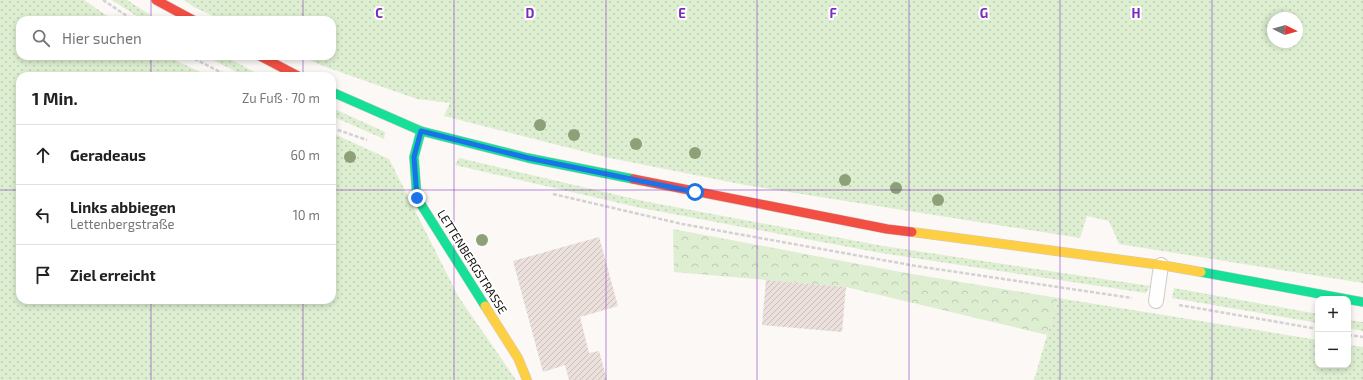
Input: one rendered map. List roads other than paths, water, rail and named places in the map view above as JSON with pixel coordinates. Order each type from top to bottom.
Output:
[{"type":"street","points":[[156,0],[186,16]]},
{"type":"street","points":[[268,60],[290,72]]},
{"type":"street","points":[[336,94],[421,131],[536,160],[887,229],[1161,266],[1363,302]]},
{"type":"street","name":"LETTENBERGSTRASSE","points":[[421,131],[414,157],[417,198],[518,358],[527,380]]},
{"type":"lane","points":[[1156,301],[1161,266]]}]
